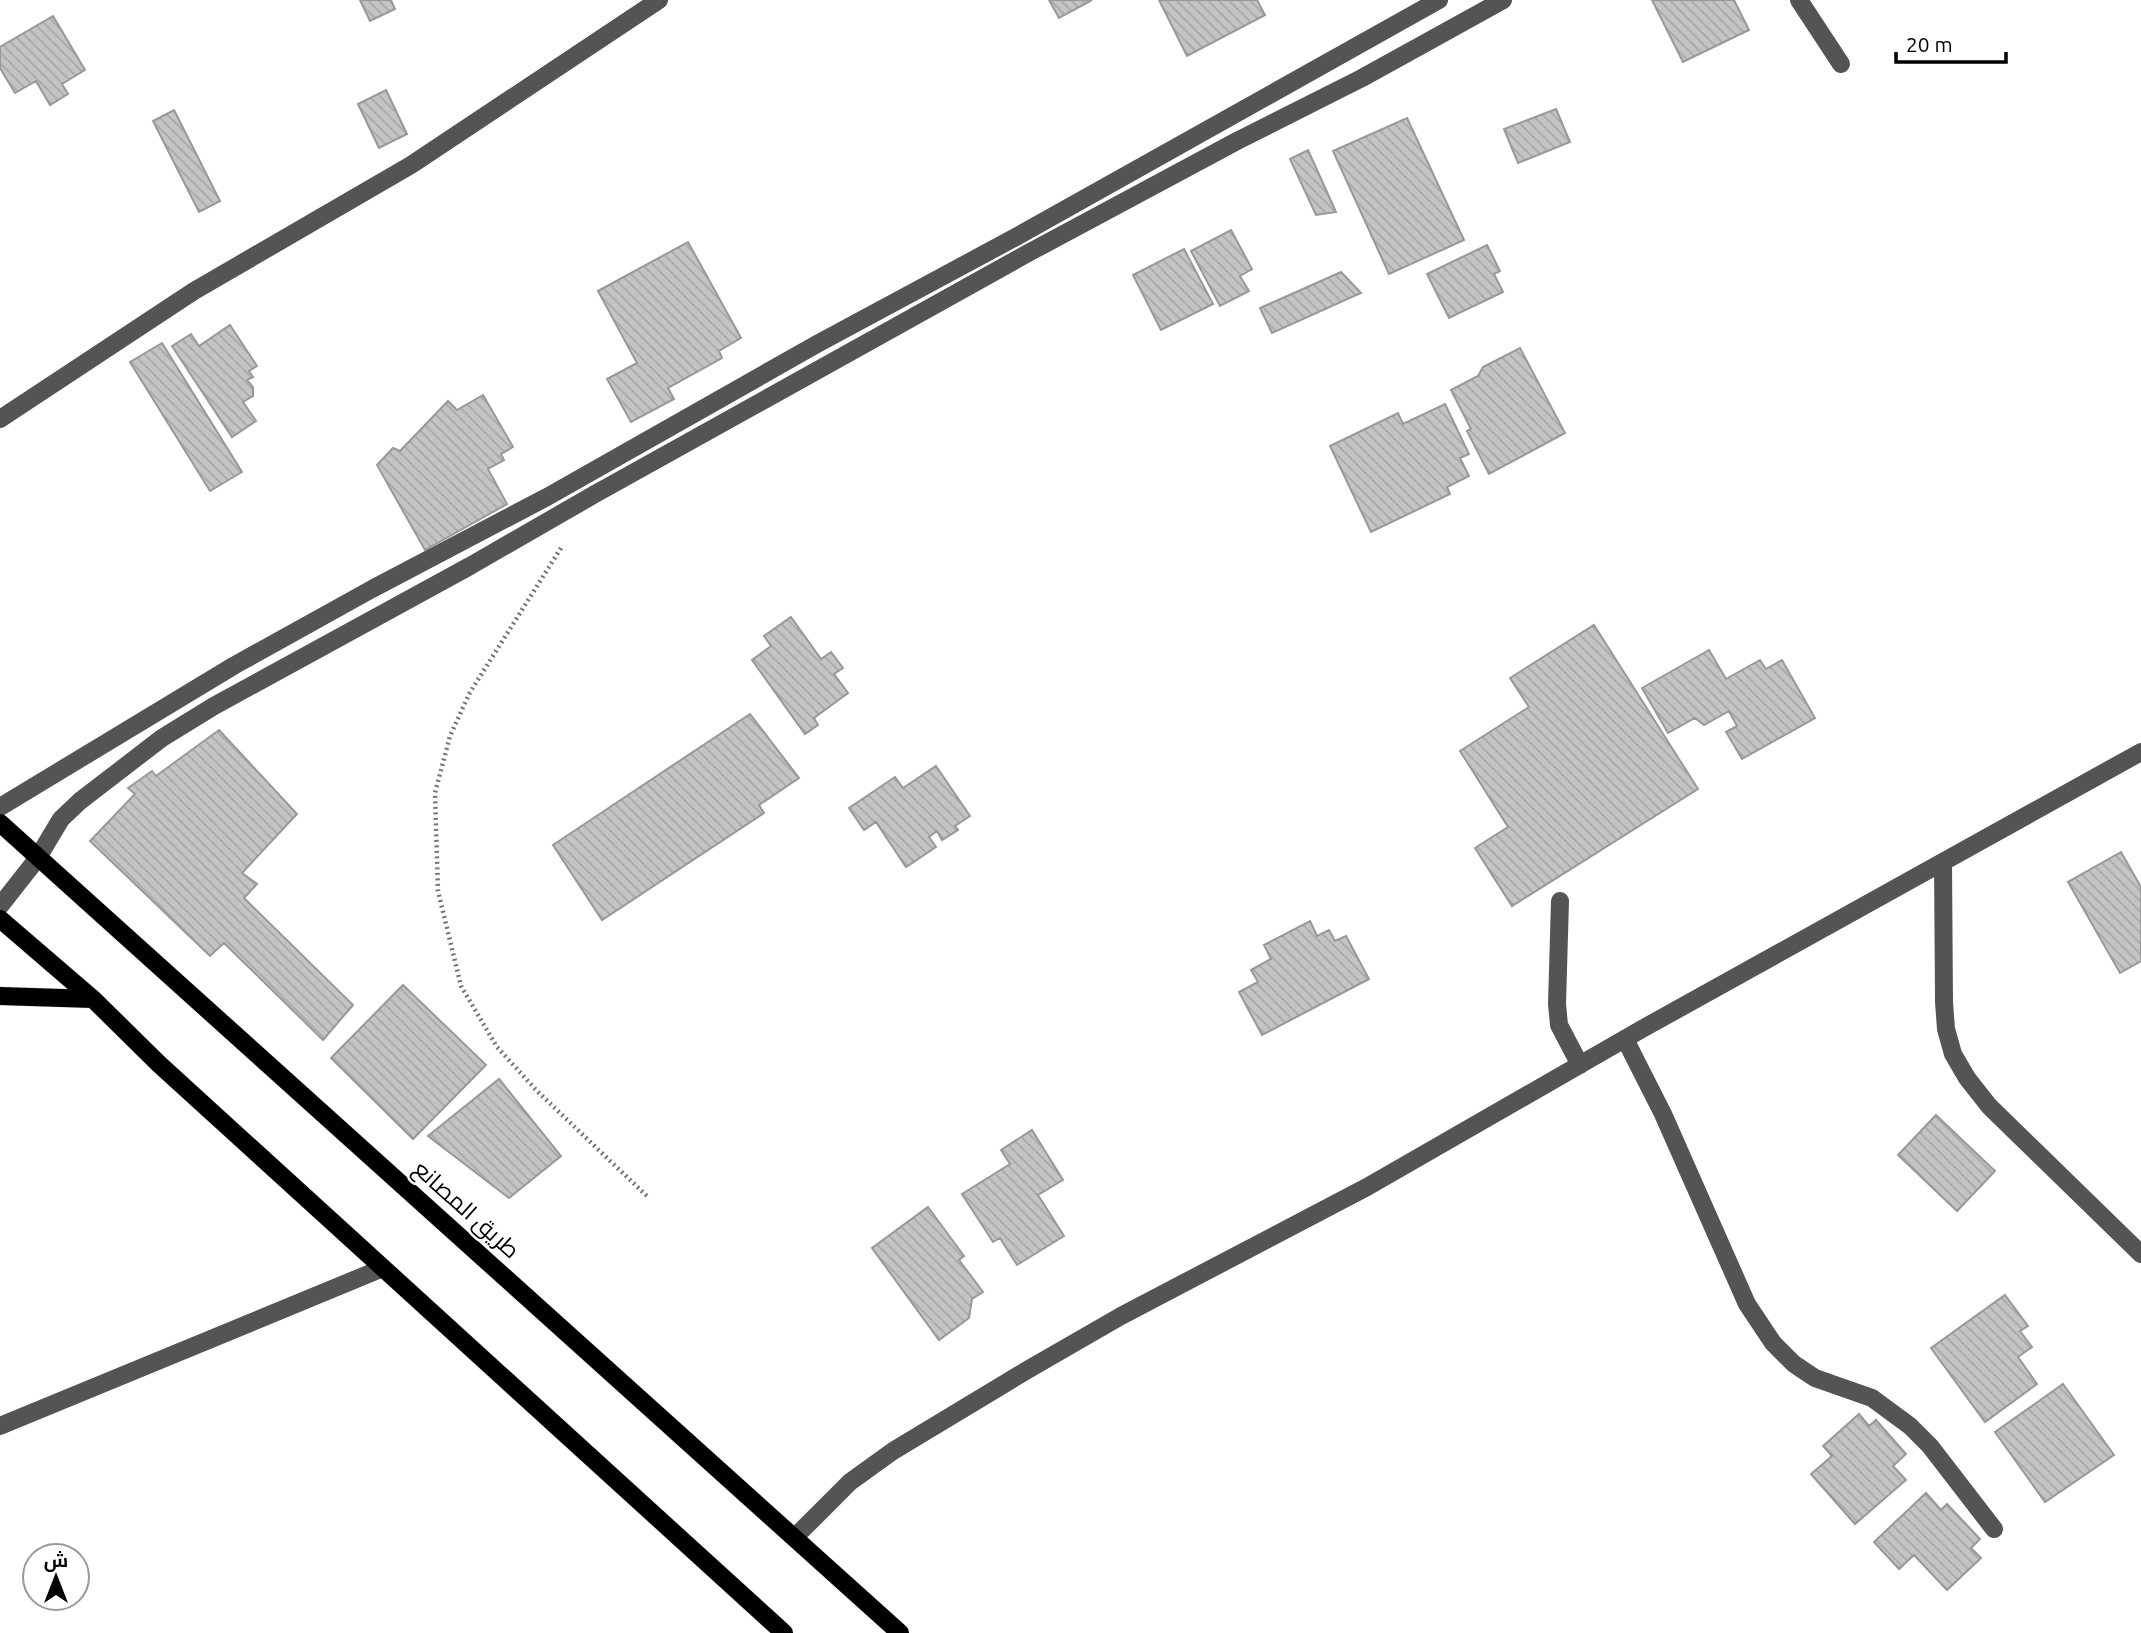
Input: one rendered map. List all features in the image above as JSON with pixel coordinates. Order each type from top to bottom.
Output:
[{"type":"main road","name":"طريق المصانع","points":[[0,823],[900,1633]]},
{"type":"main road","points":[[0,919],[93,999],[159,1064],[784,1633]]},
{"type":"main road","points":[[0,996],[93,999]]},
{"type":"street","points":[[0,419],[194,291],[411,165],[659,0]]},
{"type":"street","points":[[0,807],[235,665],[373,589],[492,528],[817,344],[1014,238],[1439,0]]},
{"type":"street","points":[[0,906],[37,859],[61,819],[80,801],[162,738],[214,706],[437,585],[1030,252],[1237,141],[1362,78],[1503,0]]},
{"type":"street","points":[[1799,0],[1841,64]]},
{"type":"street","points":[[795,1537],[850,1482],[893,1451],[1029,1369],[1121,1316],[1367,1187],[1625,1039],[2141,752]]},
{"type":"street","points":[[1943,862],[1944,1002],[1946,1030],[1953,1054],[1967,1078],[1989,1106],[2141,1254]]},
{"type":"street","points":[[1560,901],[1557,1004],[1559,1025],[1580,1065]]},
{"type":"street","points":[[1625,1039],[1663,1114],[1747,1304],[1773,1343],[1794,1364],[1815,1378],[1872,1398],[1910,1426],[1930,1446],[1994,1529]]},
{"type":"street","points":[[0,1426],[383,1268]]},
{"type":"path","points":[[565,541],[469,694],[450,736],[435,793],[438,891],[461,986],[498,1047],[537,1091],[649,1198]]},
{"type":"building","points":[[360,0],[391,0],[395,9],[370,21]]},
{"type":"building","points":[[1049,0],[1092,0],[1059,18]]},
{"type":"building","points":[[1159,0],[1257,0],[1265,15],[1187,56]]},
{"type":"building","points":[[1652,0],[1734,0],[1749,30],[1683,62]]},
{"type":"building","points":[[53,16],[85,70],[62,84],[68,94],[50,105],[36,81],[15,93],[0,68],[0,47]]},
{"type":"building","points":[[386,90],[407,134],[379,148],[358,104]]},
{"type":"building","points":[[1556,109],[1570,142],[1518,163],[1504,129]]},
{"type":"building","points":[[174,110],[220,201],[199,212],[153,121]]},
{"type":"building","points":[[1407,118],[1464,240],[1389,274],[1333,151]]},
{"type":"building","points":[[1308,150],[1336,212],[1316,215],[1290,159]]},
{"type":"building","points":[[1231,230],[1252,269],[1240,276],[1249,291],[1220,306],[1191,251]]},
{"type":"building","points":[[688,242],[741,338],[719,351],[722,358],[668,388],[674,399],[631,422],[607,379],[637,363],[598,291]]},
{"type":"building","points":[[1487,245],[1500,271],[1494,274],[1503,292],[1449,318],[1427,274]]},
{"type":"building","points":[[1184,249],[1213,304],[1161,330],[1133,275]]},
{"type":"building","points":[[1341,272],[1361,293],[1272,333],[1260,308]]},
{"type":"building","points":[[230,325],[257,366],[249,371],[253,377],[247,380],[253,387],[253,396],[243,402],[256,421],[232,437],[172,346],[191,334],[199,346]]},
{"type":"building","points":[[162,343],[242,472],[210,491],[130,362]]},
{"type":"building","points":[[1520,348],[1565,433],[1489,474],[1467,431],[1471,429],[1451,390],[1478,376],[1483,367]]},
{"type":"building","points":[[483,395],[513,447],[501,454],[504,460],[488,469],[507,504],[425,550],[377,465],[393,448],[400,451],[448,401],[457,410]]},
{"type":"building","points":[[1445,404],[1469,454],[1460,458],[1469,476],[1447,487],[1450,494],[1371,532],[1330,446],[1398,413],[1403,424]]},
{"type":"building","points":[[791,617],[821,659],[831,652],[843,668],[834,674],[848,693],[814,718],[818,725],[805,734],[752,660],[771,646],[764,636]]},
{"type":"building","points":[[1594,625],[1698,789],[1512,906],[1475,848],[1508,827],[1460,751],[1529,707],[1510,678]]},
{"type":"building","points":[[1709,650],[1726,679],[1760,660],[1766,669],[1782,660],[1815,718],[1742,759],[1726,732],[1737,726],[1729,711],[1704,725],[1695,718],[1668,733],[1642,688]]},
{"type":"building","points":[[750,714],[799,778],[759,805],[764,813],[602,920],[553,845]]},
{"type":"building","points":[[219,730],[297,814],[242,873],[257,884],[244,898],[353,1005],[323,1040],[224,943],[210,956],[90,841],[135,794],[128,788],[152,771],[156,776]]},
{"type":"building","points":[[936,766],[970,816],[955,826],[958,830],[942,840],[937,831],[929,837],[936,847],[906,867],[876,822],[864,830],[849,808],[895,777],[903,788]]},
{"type":"building","points":[[2121,852],[2141,887],[2141,961],[2120,973],[2068,882]]},
{"type":"building","points":[[1310,921],[1317,936],[1329,930],[1335,941],[1346,936],[1369,979],[1262,1035],[1239,992],[1258,982],[1251,970],[1271,959],[1264,945]]},
{"type":"building","points":[[403,985],[486,1065],[413,1139],[331,1058]]},
{"type":"building","points":[[499,1079],[561,1156],[509,1198],[428,1136]]},
{"type":"building","points":[[1936,1115],[1995,1171],[1957,1211],[1898,1155]]},
{"type":"building","points":[[1032,1130],[1063,1180],[1038,1195],[1064,1236],[1017,1265],[1000,1238],[993,1242],[962,1194],[1010,1164],[1001,1150]]},
{"type":"building","points":[[928,1207],[964,1256],[959,1260],[983,1292],[972,1299],[969,1318],[939,1340],[872,1248]]},
{"type":"building","points":[[2005,1295],[2028,1326],[2020,1331],[2032,1347],[2018,1357],[2037,1384],[1985,1422],[1931,1348]]},
{"type":"building","points":[[2063,1384],[2114,1455],[2045,1502],[1995,1432]]},
{"type":"building","points":[[1859,1414],[1869,1426],[1876,1420],[1906,1454],[1893,1466],[1906,1480],[1855,1524],[1811,1474],[1832,1456],[1823,1446]]},
{"type":"building","points":[[1926,1493],[1941,1510],[1947,1504],[1980,1539],[1971,1548],[1981,1558],[1947,1590],[1914,1555],[1899,1569],[1874,1542]]}]
